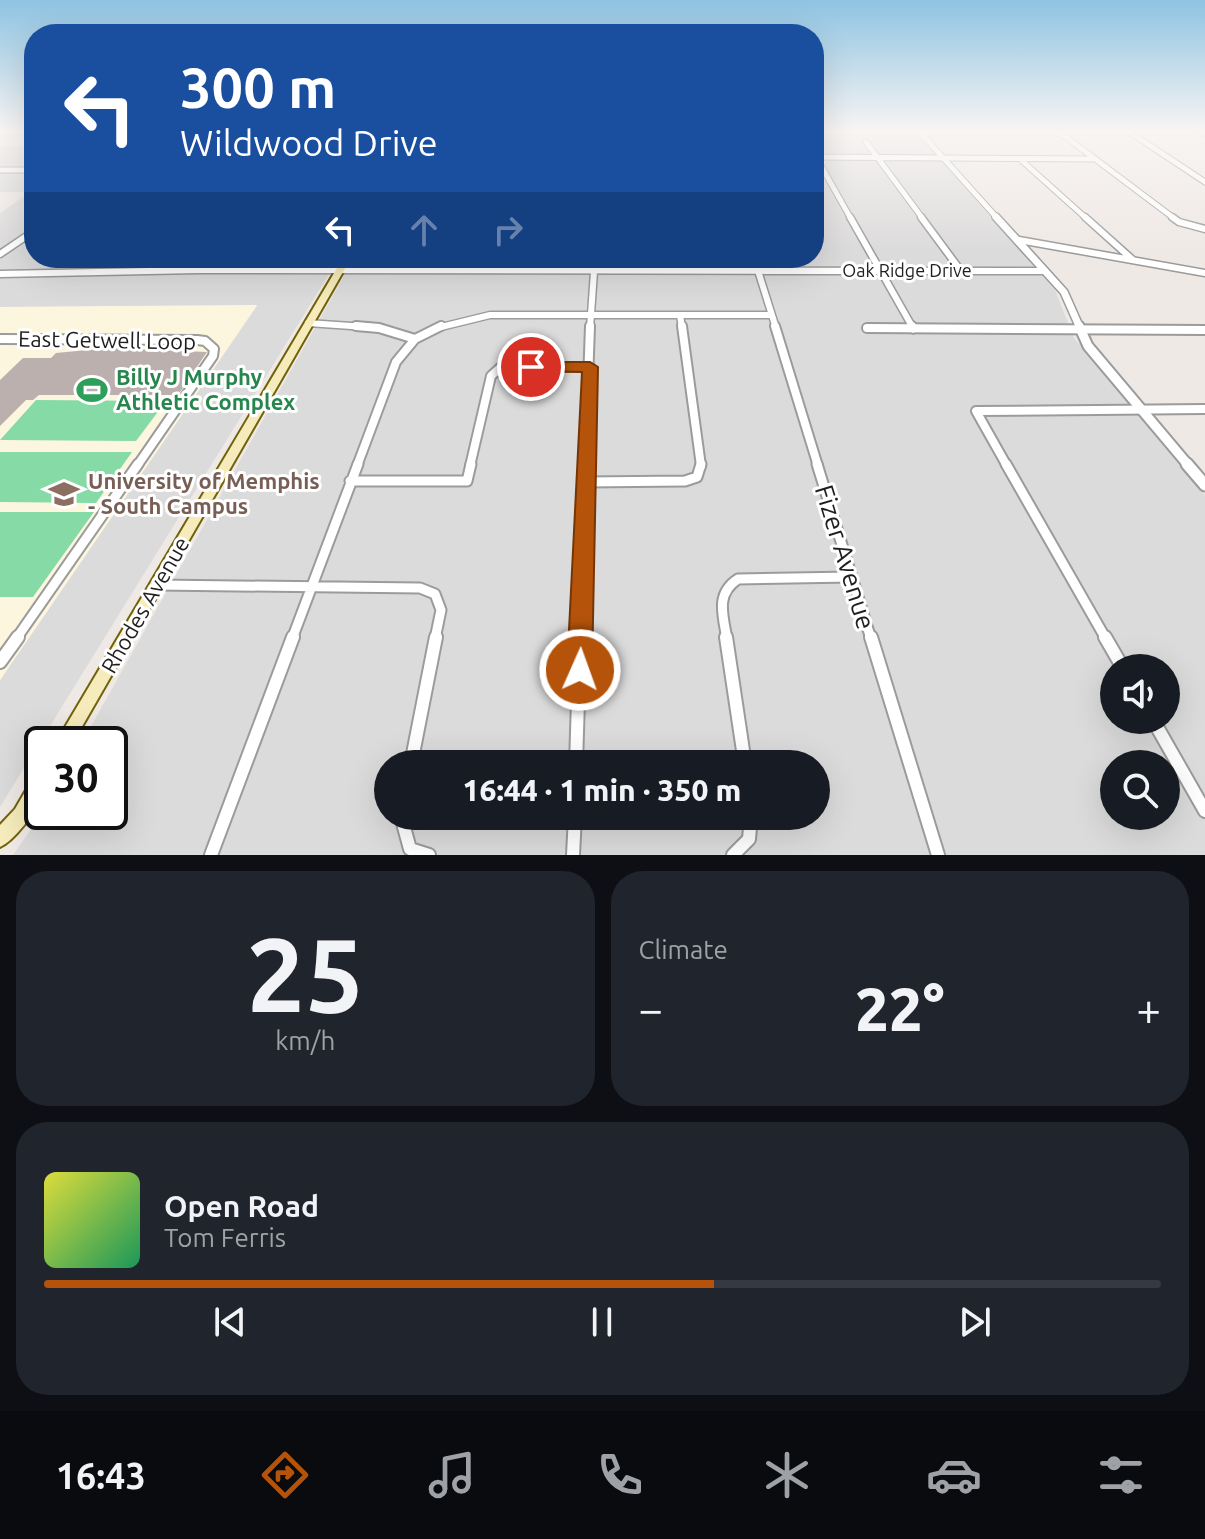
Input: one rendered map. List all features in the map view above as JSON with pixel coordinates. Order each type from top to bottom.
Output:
[{"type":"main road","name":"Rhodes Avenue","points":[[74,726],[342,268]]},
{"type":"main road","points":[[0,838],[24,810]]},
{"type":"street","points":[[887,171],[961,271]]},
{"type":"street","points":[[955,171],[1064,292],[1078,330],[1088,346],[1205,485]]},
{"type":"street","points":[[1033,171],[1134,261]]},
{"type":"street","points":[[1110,171],[1179,222],[1205,229]]},
{"type":"street","points":[[1188,171],[1205,182]]},
{"type":"street","points":[[824,172],[913,329]]},
{"type":"street","points":[[0,254],[24,238]]},
{"type":"street","points":[[1019,240],[1205,273]]},
{"type":"street","name":"Oak Ridge Drive","points":[[0,274],[247,268]]},
{"type":"street","name":"Oak Ridge Drive","points":[[511,268],[1045,271]]},
{"type":"street","points":[[576,750],[590,315],[595,270]]},
{"type":"street","name":"Fizer Avenue","points":[[757,270],[938,855]]},
{"type":"street","points":[[211,855],[396,362],[415,339],[466,318],[490,315],[771,315]]},
{"type":"street","points":[[586,482],[685,481],[697,477],[701,466],[680,315]]},
{"type":"street","points":[[308,323],[379,328],[415,339]]},
{"type":"street","points":[[867,328],[1205,330]]},
{"type":"street","name":"East Getwell Loop","points":[[0,339],[197,340],[205,341],[214,349],[213,356],[188,393],[0,662]]},
{"type":"street","points":[[350,481],[467,481],[491,376],[501,367],[590,367]]},
{"type":"street","points":[[1115,654],[976,411],[1205,409]]},
{"type":"street","points":[[743,750],[721,600],[727,586],[738,579],[852,577]]},
{"type":"street","points":[[157,585],[420,588],[435,594],[441,610],[414,750]]},
{"type":"street","points":[[1161,734],[1205,811]]},
{"type":"street","points":[[405,830],[410,849],[429,855]]},
{"type":"street","points":[[573,855],[574,830]]},
{"type":"street","points":[[733,855],[749,839],[750,830]]},
{"type":"shaded area","points":[[0,171],[24,171],[24,192],[0,192]]},
{"type":"shaded area","points":[[824,171],[951,171],[1055,290],[1074,338],[1205,495],[1205,855],[13,855],[30,830],[128,830],[128,726],[91,726],[348,268],[824,268]]},
{"type":"shaded area","points":[[24,196],[24,268],[333,268],[50,726],[24,726],[24,768],[0,807],[0,680],[257,306],[0,307],[0,213]]},
{"type":"shaded area","name":"University of Memphis - South Campus","points":[[257,305],[0,680],[0,307]]},
{"type":"green space","points":[[36,400],[166,401],[136,441],[0,440]]},
{"type":"green space","points":[[0,452],[132,452],[96,503],[0,502]]},
{"type":"green space","points":[[0,512],[94,512],[33,597],[0,597]]},
{"type":"building","name":"Billy J Murphy Athletic Complex","points":[[108,348],[207,352],[178,395],[39,395],[33,400],[26,400],[0,426],[0,380],[23,358],[51,358],[56,353]]},
{"type":"place","name":"Billy J Murphy Athletic Complex","points":[[92,390]]},
{"type":"place","name":"University of Memphis - South Campus","points":[[64,494]]},
{"type":"route","points":[[531,367],[590,367],[580,670]]}]
